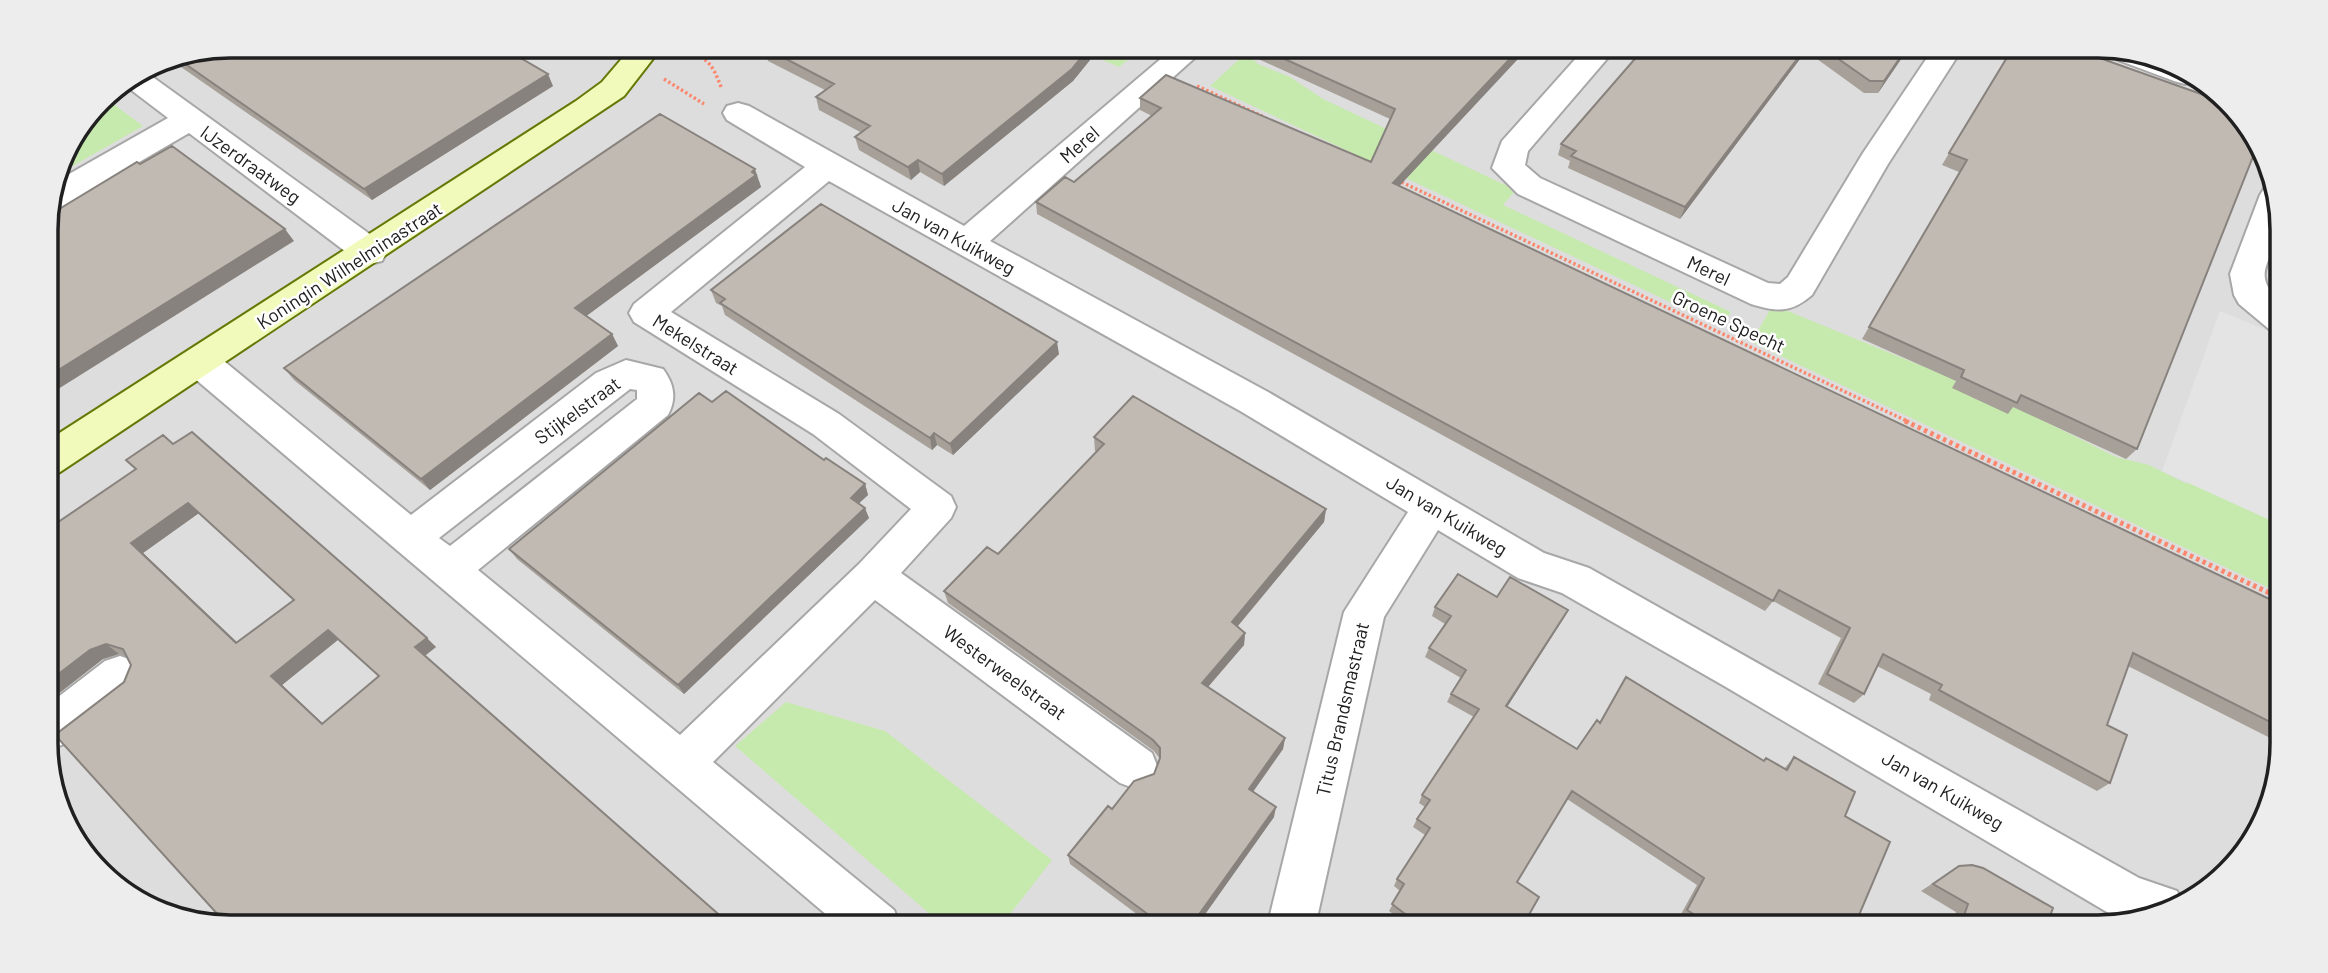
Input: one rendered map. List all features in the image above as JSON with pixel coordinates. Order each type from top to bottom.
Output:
[{"type":"street","name":"Koningin Wilhelminastraat","points":[[58,454],[587,108],[613,89],[635,58]]},
{"type":"street","name":"Merel","points":[[966,243],[1176,58]]},
{"type":"street","name":"Merel","points":[[1592,58],[1513,148],[1508,168],[1529,186],[1763,295],[1787,297],[1800,286],[1874,161],[1941,58]]},
{"type":"street","name":"IJzerdraatweg","points":[[141,82],[370,252]]},
{"type":"street","name":"Jan van Kuikweg","points":[[738,113],[827,166],[1255,402],[1532,566],[1575,580],[1705,653],[2137,910]]},
{"type":"street","points":[[62,193],[190,119]]},
{"type":"street","name":"Mekelstraat","points":[[827,166],[646,313],[826,424],[937,506],[873,576]]},
{"type":"street","points":[[2269,213],[2246,274],[2251,295],[2270,311]]},
{"type":"street","points":[[200,362],[863,915]]},
{"type":"street","name":"Stijkelstraat","points":[[410,538],[609,383],[626,374],[650,379],[655,386],[655,405],[449,570]]},
{"type":"street","name":"Titus Brandsmastraat","points":[[1294,915],[1365,612],[1432,507]]},
{"type":"street","points":[[681,764],[873,576]]},
{"type":"street","name":"Westerweelstraat","points":[[873,576],[1136,768]]},
{"type":"street","points":[[58,723],[120,675]]},
{"type":"path","points":[[643,58],[721,115],[738,113],[721,86],[714,64],[704,58]]},
{"type":"path","points":[[1164,70],[1275,122]]},
{"type":"path","name":"Groene Specht","points":[[1386,174],[2270,592]]},
{"type":"shaded area","points":[[2110,58],[2154,67],[2175,75],[2194,87],[2228,116],[2253,153],[2269,207],[2270,744],[2269,766],[2261,799],[2253,820],[2235,848],[2203,880],[2164,902],[2132,912],[2110,915],[229,915],[207,914],[174,906],[153,898],[134,886],[100,857],[75,820],[61,777],[58,755],[58,218],[61,196],[75,153],[108,108],[143,81],[174,67],[207,59]]},
{"type":"shaded area","points":[[2220,311],[2270,331],[2270,520],[2162,471]]},
{"type":"green space","points":[[1098,58],[1130,58],[1119,67]]},
{"type":"green space","points":[[1241,58],[1251,58],[1258,64],[1290,77],[1323,99],[1516,190],[1503,205],[1731,312],[1721,326],[1210,86]]},
{"type":"green space","points":[[113,103],[143,126],[69,168],[75,153],[93,125]]},
{"type":"green space","points":[[1773,305],[1956,380],[1953,388],[2012,405],[2116,457],[2149,465],[2185,483],[2270,485],[2270,588],[1751,342]]},
{"type":"green space","points":[[786,702],[885,731],[1052,860],[1009,915],[931,915],[735,746]]},
{"type":"building","points":[[229,58],[521,58],[548,74],[364,189],[185,64]]},
{"type":"building","points":[[784,58],[1081,58],[1072,69],[942,174],[918,160],[908,167],[855,137],[870,126],[816,97],[834,84]]},
{"type":"building","points":[[1282,58],[1511,58],[1393,183],[2270,599],[2270,722],[2133,653],[2107,725],[2127,735],[2110,783],[1939,690],[1942,685],[1883,654],[1864,694],[1827,674],[1850,628],[1779,590],[1773,601],[1036,202],[1065,177],[1074,182],[1161,108],[1140,98],[1166,75],[1371,162],[1395,109]]},
{"type":"building","points":[[1636,58],[1798,58],[1685,207],[1571,156],[1576,151],[1561,144]]},
{"type":"building","points":[[1837,58],[1900,58],[1884,81],[1870,81]]},
{"type":"building","points":[[2007,58],[2100,58],[2206,96],[2228,116],[2241,134],[2254,155],[2137,449],[2021,395],[2017,403],[1961,377],[1964,370],[1869,327],[1967,160],[1949,153]]},
{"type":"building","points":[[660,114],[755,169],[752,172],[756,175],[575,308],[612,334],[421,479],[284,368]]},
{"type":"building","points":[[172,146],[285,229],[58,370],[59,209],[137,162],[140,164]]},
{"type":"building","points":[[821,204],[1057,342],[950,444],[934,433],[930,438],[720,303],[725,299],[711,290]]},
{"type":"building","points":[[726,391],[824,460],[826,458],[865,484],[851,498],[865,508],[678,685],[509,549],[699,393],[712,402]]},
{"type":"building","points":[[1133,396],[1326,509],[1232,622],[1245,633],[1202,683],[1285,738],[1249,789],[1276,807],[1199,915],[1149,915],[1068,855],[1108,806],[1112,809],[1134,781],[1154,774],[1160,758],[1160,748],[1153,740],[944,591],[987,547],[998,554],[1104,444],[1094,437]]},
{"type":"building","points":[[192,432],[427,638],[415,647],[719,915],[218,914],[58,738],[58,733],[124,682],[131,665],[123,649],[106,644],[90,650],[58,674],[58,522],[136,469],[126,460],[163,435],[173,444]],"holes":[[[188,503],[294,600],[236,643],[131,543]],[[328,630],[379,676],[322,724],[271,676]]]},
{"type":"building","points":[[1458,574],[1497,597],[1510,577],[1568,610],[1506,706],[1577,749],[1597,720],[1600,723],[1626,677],[1764,761],[1766,758],[1787,770],[1794,757],[1855,792],[1845,816],[1890,842],[1859,915],[1695,915],[1687,910],[1704,878],[1572,791],[1517,882],[1539,897],[1529,915],[1404,915],[1392,904],[1404,884],[1397,879],[1430,828],[1417,819],[1430,800],[1422,795],[1479,709],[1451,694],[1466,670],[1429,648],[1451,616],[1435,607]]},
{"type":"building","points":[[1959,866],[1983,868],[2053,908],[2050,915],[1964,915],[1968,904],[1933,884]]}]
